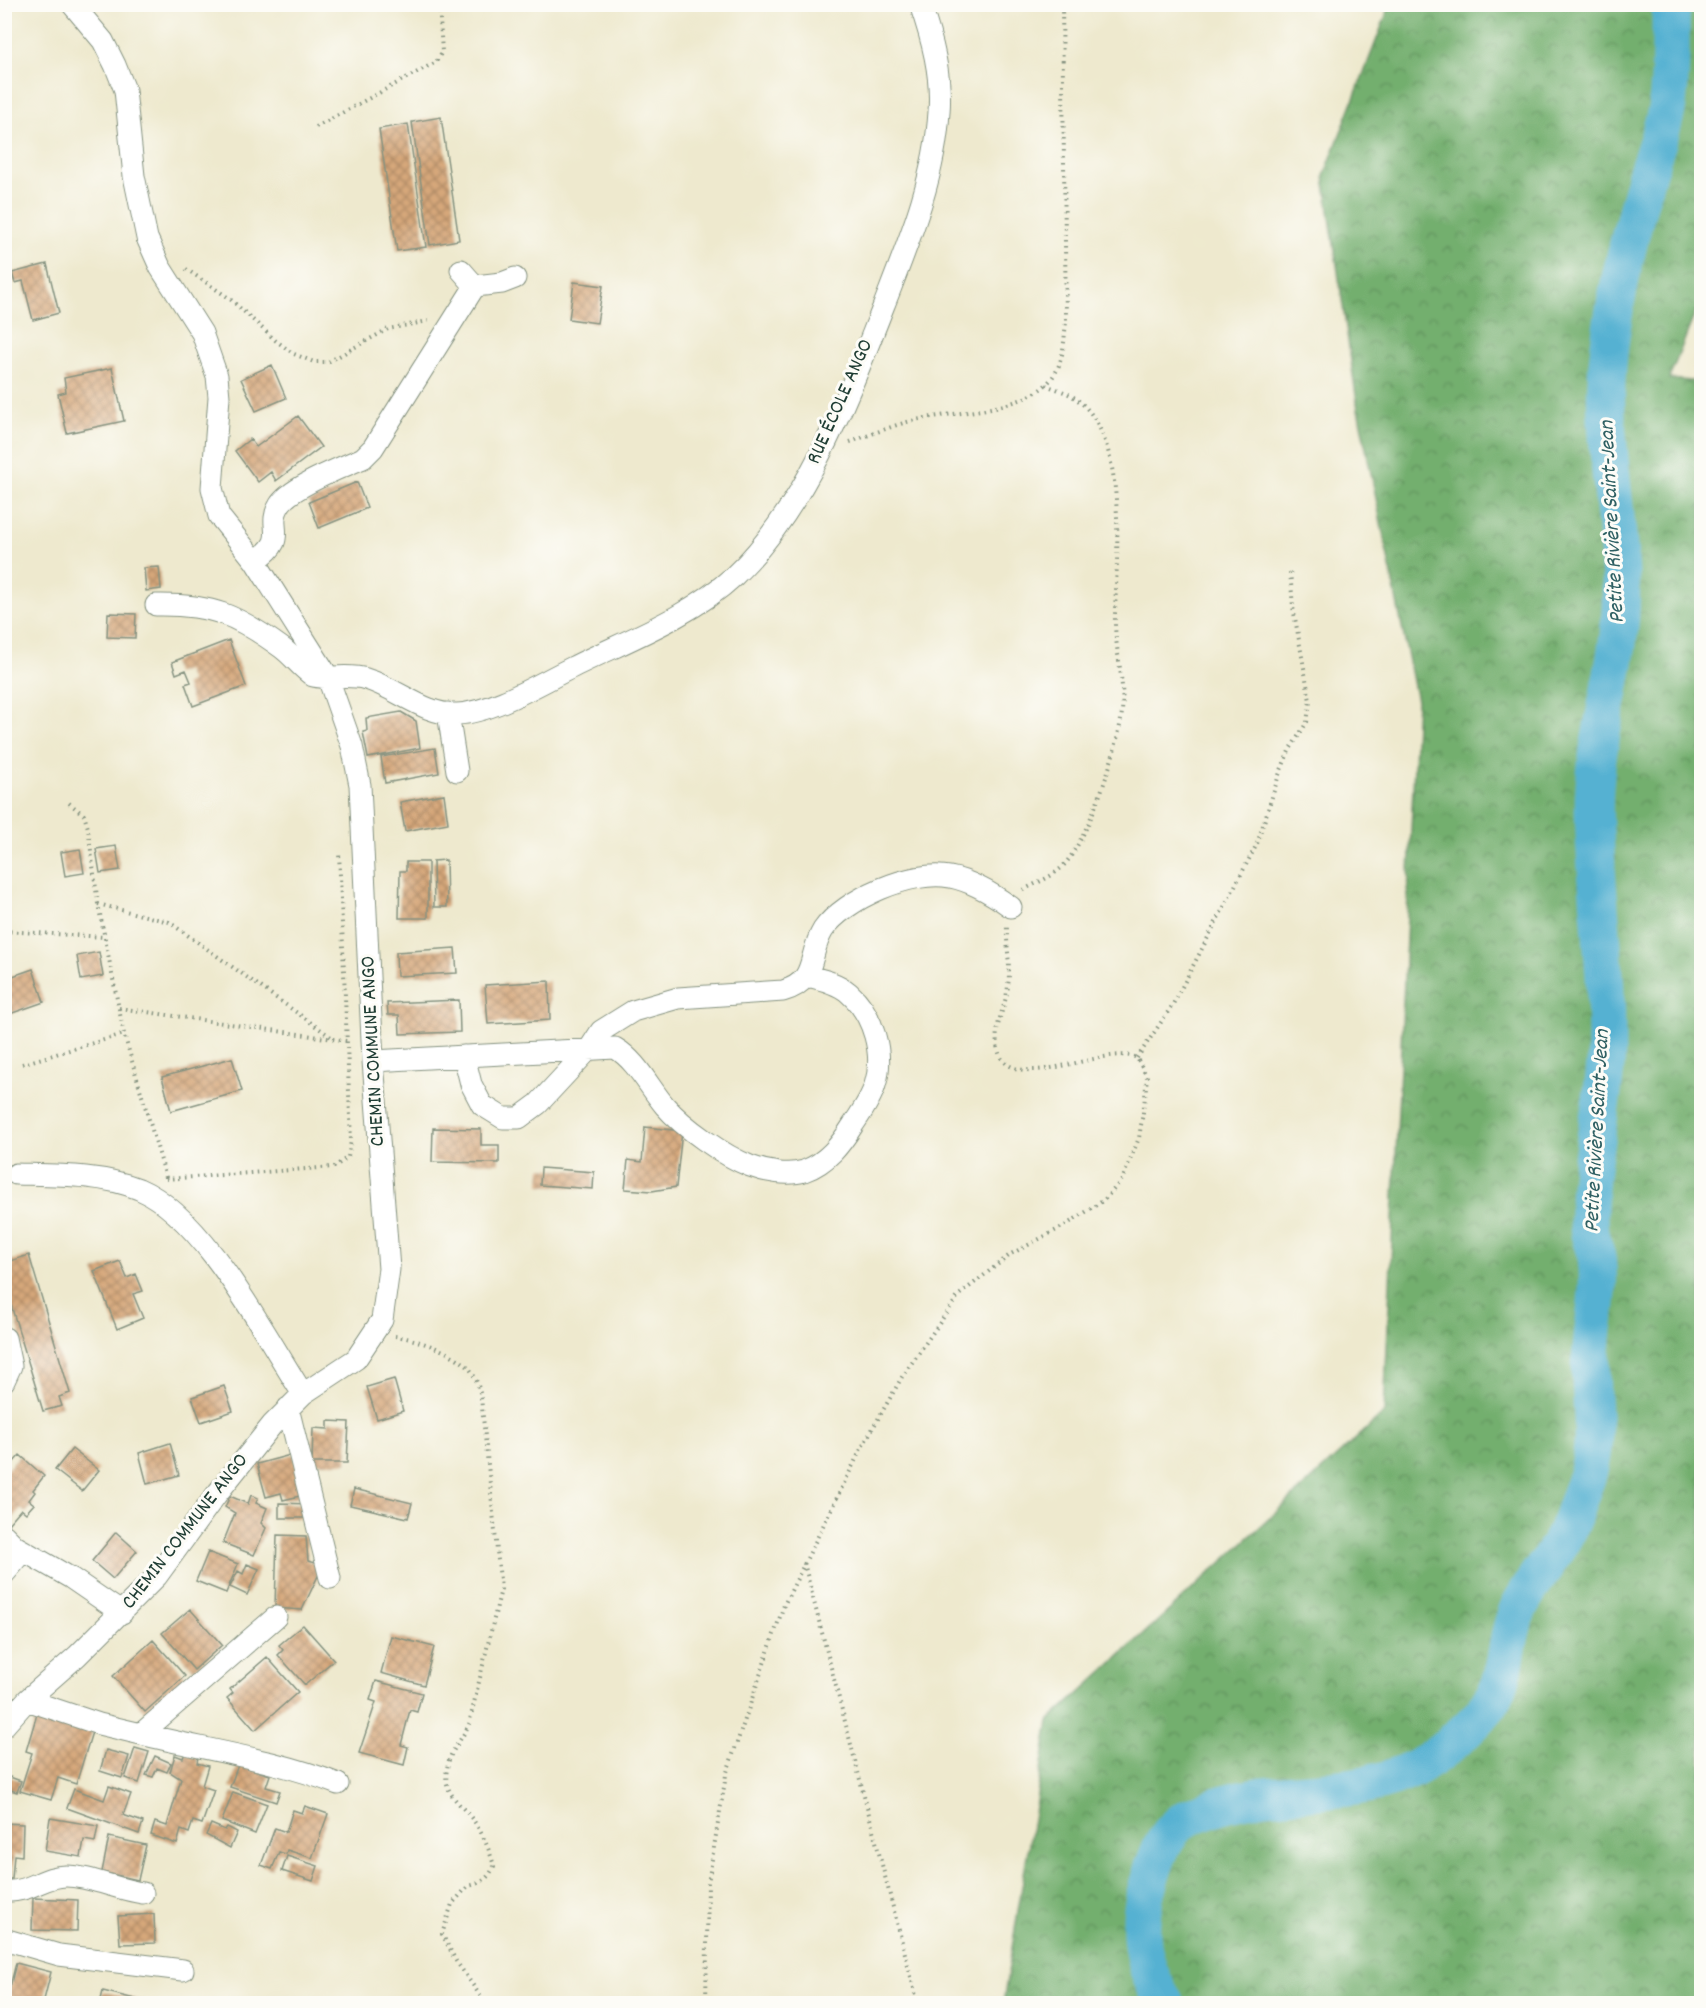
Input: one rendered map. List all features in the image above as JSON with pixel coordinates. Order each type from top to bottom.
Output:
[{"type":"street","name":"CHEMIN COMMUNE ANGO","points":[[4,1726],[27,1700],[122,1613],[157,1576],[216,1495],[272,1425],[296,1401],[356,1359],[382,1320],[389,1269],[373,1061],[360,785],[352,746],[327,675],[255,561],[227,530],[214,502],[213,474],[219,397],[217,376],[202,333],[160,267],[147,238],[137,196],[125,90],[103,41],[72,4]]},
{"type":"street","name":"RUE ÉCOLE ANGO","points":[[327,675],[365,678],[418,705],[448,713],[465,713],[491,705],[682,613],[715,593],[758,552],[824,450],[927,189],[940,110],[938,74],[920,4]]},
{"type":"street","points":[[461,270],[475,286]]},
{"type":"street","points":[[475,286],[502,284],[516,278]]},
{"type":"street","points":[[255,561],[272,546],[277,526],[276,514],[284,499],[363,458],[373,448],[475,286]]},
{"type":"street","points":[[156,605],[198,605],[221,612],[283,649],[313,676],[319,678],[327,675]]},
{"type":"street","points":[[448,713],[457,771]]},
{"type":"street","points":[[464,1056],[471,1084],[482,1105],[502,1118],[519,1118],[538,1104],[590,1048],[601,1031],[633,1011],[678,998],[783,992],[799,987],[807,975],[823,931],[839,913],[858,899],[925,876],[949,876],[974,885],[1011,907]]},
{"type":"street","points":[[373,1061],[615,1048],[626,1054],[667,1108],[724,1155],[753,1167],[780,1173],[803,1171],[826,1160],[846,1136],[875,1085],[879,1056],[872,1026],[863,1008],[848,992],[828,981],[807,975]]},
{"type":"street","points":[[16,1174],[105,1180],[138,1189],[178,1213],[220,1265],[296,1401],[330,1578]]},
{"type":"street","points":[[4,1381],[11,1366],[5,1338]]},
{"type":"street","points":[[4,1535],[24,1551],[71,1578],[122,1613]]},
{"type":"street","points":[[4,1574],[24,1551]]},
{"type":"street","points":[[141,1734],[276,1617]]},
{"type":"street","points":[[27,1700],[99,1724],[255,1759],[338,1784]]},
{"type":"street","points":[[4,1891],[25,1891],[51,1877],[66,1876],[143,1893]]},
{"type":"street","points":[[4,1939],[59,1955],[183,1970]]},
{"type":"path","points":[[316,127],[436,62],[442,52],[439,4]]},
{"type":"path","points":[[824,450],[911,421],[1008,404],[1035,393],[1046,385],[1059,364],[1066,322],[1062,4]]},
{"type":"path","points":[[160,267],[171,264],[196,275],[229,298],[275,340],[294,354],[314,362],[328,362],[388,329],[456,317]]},
{"type":"path","points":[[706,2004],[708,1883],[726,1775],[784,1605],[861,1449],[902,1377],[959,1295],[1011,1254],[1066,1225],[1104,1200],[1122,1180],[1139,1138],[1147,1077],[1137,1058],[1121,1053],[1030,1072],[1008,1065],[997,1046],[997,1033],[1008,987],[1007,930],[1011,907],[1023,890],[1054,873],[1075,850],[1116,746],[1123,709],[1114,636],[1118,524],[1110,459],[1102,435],[1091,415],[1075,398],[1046,385]]},
{"type":"path","points":[[1137,1058],[1172,1006],[1257,844],[1279,775],[1289,751],[1307,722],[1310,701],[1293,607],[1290,572]]},
{"type":"path","points":[[69,803],[84,815],[88,828],[98,904],[124,1034],[178,1213]]},
{"type":"path","points":[[166,1179],[334,1167],[348,1157],[351,1141],[339,852]]},
{"type":"path","points":[[98,904],[169,922],[334,1039]]},
{"type":"path","points":[[4,931],[105,937]]},
{"type":"path","points":[[119,1008],[347,1041]]},
{"type":"path","points":[[22,1065],[124,1034]]},
{"type":"path","points":[[371,1339],[406,1337],[458,1359],[474,1375],[481,1398],[501,1589],[469,1724],[462,1740],[450,1756],[446,1774],[447,1791],[474,1821],[494,1866],[489,1878],[479,1884],[468,1886],[452,1904],[442,1934],[456,1961],[486,2004]]},
{"type":"path","points":[[804,1563],[918,2004]]},
{"type":"green space","points":[[1390,5],[1701,5],[1701,298],[1669,379],[1702,382],[1701,2003],[1003,2003],[1049,1721],[1384,1413],[1417,701],[1358,409],[1324,176]]},
{"type":"building","points":[[441,117],[459,240],[430,245],[412,122]]},
{"type":"building","points":[[408,124],[426,247],[397,251],[379,129]]},
{"type":"building","points":[[47,264],[59,313],[33,320],[23,281],[15,283],[12,273]]},
{"type":"building","points":[[574,282],[603,286],[597,323],[569,319]]},
{"type":"building","points":[[272,365],[286,398],[256,411],[241,379]]},
{"type":"building","points":[[112,368],[124,421],[67,433],[58,394],[66,392],[64,378]]},
{"type":"building","points":[[298,416],[321,447],[276,481],[271,472],[258,482],[235,451],[250,439],[256,447]]},
{"type":"building","points":[[357,482],[367,508],[319,528],[309,502]]},
{"type":"building","points":[[159,567],[161,589],[146,591],[144,568]]},
{"type":"building","points":[[108,613],[136,614],[135,638],[107,637]]},
{"type":"building","points":[[229,640],[246,686],[193,706],[185,684],[191,682],[186,670],[176,674],[172,662]]},
{"type":"building","points":[[401,712],[416,721],[420,748],[368,758],[363,732],[367,731],[366,718]]},
{"type":"building","points":[[435,748],[439,773],[385,783],[381,757]]},
{"type":"building","points":[[444,794],[448,823],[405,831],[400,802]]},
{"type":"building","points":[[116,846],[120,870],[100,873],[96,849]]},
{"type":"building","points":[[80,849],[84,873],[65,876],[61,852]]},
{"type":"building","points":[[446,860],[447,907],[434,907],[433,861]]},
{"type":"building","points":[[406,862],[428,862],[428,918],[399,918],[400,871],[406,871]]},
{"type":"building","points":[[455,948],[457,973],[397,976],[396,952]]},
{"type":"building","points":[[99,952],[103,976],[81,980],[77,956]]},
{"type":"building","points":[[33,969],[44,1002],[4,1016],[4,979]]},
{"type":"building","points":[[549,981],[550,1020],[488,1024],[485,985]]},
{"type":"building","points":[[459,1000],[460,1032],[400,1034],[399,1015],[388,1015],[387,1003]]},
{"type":"building","points":[[232,1058],[242,1091],[171,1111],[162,1077]]},
{"type":"building","points":[[645,1127],[682,1131],[676,1187],[652,1191],[625,1189],[628,1160],[642,1162]]},
{"type":"building","points":[[433,1128],[481,1129],[481,1145],[499,1145],[499,1163],[432,1162]]},
{"type":"building","points":[[541,1168],[594,1172],[593,1189],[540,1185]]},
{"type":"building","points":[[29,1255],[70,1393],[59,1397],[62,1406],[43,1411],[4,1282],[4,1263]]},
{"type":"building","points":[[120,1261],[127,1278],[136,1274],[143,1291],[133,1294],[143,1318],[117,1329],[94,1271]]},
{"type":"building","points":[[394,1379],[403,1411],[377,1419],[367,1387]]},
{"type":"building","points":[[224,1386],[233,1411],[201,1422],[192,1397]]},
{"type":"building","points":[[328,1421],[349,1422],[347,1463],[312,1463],[313,1428],[328,1429]]},
{"type":"building","points":[[170,1443],[179,1475],[147,1484],[139,1453]]},
{"type":"building","points":[[72,1449],[99,1470],[82,1491],[55,1470]]},
{"type":"building","points":[[294,1454],[304,1495],[283,1500],[281,1493],[266,1497],[257,1464]]},
{"type":"building","points":[[20,1455],[44,1476],[33,1490],[35,1492],[29,1500],[34,1504],[26,1513],[21,1509],[8,1524],[4,1521],[4,1473]]},
{"type":"building","points":[[354,1489],[412,1503],[408,1518],[350,1505]]},
{"type":"building","points":[[251,1495],[258,1498],[256,1503],[267,1508],[261,1523],[266,1528],[254,1555],[223,1543],[235,1513],[225,1507],[230,1496],[248,1504]]},
{"type":"building","points":[[279,1503],[309,1504],[308,1518],[279,1518]]},
{"type":"building","points":[[116,1532],[137,1551],[113,1579],[92,1561]]},
{"type":"building","points":[[277,1535],[306,1536],[308,1561],[323,1565],[302,1610],[275,1608]]},
{"type":"building","points":[[208,1552],[238,1564],[226,1593],[196,1581]]},
{"type":"building","points":[[247,1564],[259,1569],[247,1595],[230,1587],[238,1571],[243,1574]]},
{"type":"building","points":[[190,1609],[222,1645],[194,1670],[162,1633]]},
{"type":"building","points":[[303,1625],[334,1660],[305,1685],[278,1655],[283,1650],[279,1645]]},
{"type":"building","points":[[391,1636],[434,1647],[424,1685],[381,1673]]},
{"type":"building","points":[[153,1640],[185,1676],[145,1712],[113,1676]]},
{"type":"building","points":[[267,1657],[298,1692],[255,1730],[227,1698],[233,1693],[230,1689]]},
{"type":"building","points":[[376,1681],[422,1693],[417,1712],[410,1710],[401,1745],[408,1747],[404,1765],[359,1753],[376,1702],[370,1700]]},
{"type":"building","points":[[37,1714],[92,1732],[76,1784],[58,1778],[51,1800],[20,1791],[32,1753],[26,1751]]},
{"type":"building","points":[[135,1748],[149,1752],[139,1783],[125,1778]]},
{"type":"building","points":[[106,1750],[129,1756],[122,1778],[100,1771]]},
{"type":"building","points":[[185,1753],[198,1757],[197,1763],[208,1766],[202,1786],[214,1790],[202,1824],[193,1821],[189,1833],[181,1830],[177,1844],[151,1835],[155,1822],[167,1826],[181,1779],[170,1772],[175,1755],[183,1758]]},
{"type":"building","points":[[155,1756],[171,1763],[167,1772],[157,1768],[153,1777],[146,1775]]},
{"type":"building","points":[[238,1765],[270,1775],[266,1787],[280,1791],[276,1802],[230,1787]]},
{"type":"building","points":[[4,1775],[21,1781],[17,1792],[4,1788]]},
{"type":"building","points":[[109,1786],[131,1794],[123,1815],[143,1822],[139,1834],[67,1808],[74,1789],[104,1800]]},
{"type":"building","points":[[233,1792],[267,1804],[255,1834],[222,1821]]},
{"type":"building","points":[[305,1806],[328,1814],[312,1858],[287,1850],[286,1854],[279,1852],[272,1869],[261,1865],[275,1828],[286,1832],[293,1810],[302,1813]]},
{"type":"building","points":[[50,1818],[98,1826],[95,1842],[84,1840],[81,1857],[45,1851]]},
{"type":"building","points":[[4,1823],[23,1824],[22,1856],[14,1855],[12,1879],[4,1879]]},
{"type":"building","points":[[211,1824],[225,1830],[227,1827],[237,1832],[230,1848],[206,1835]]},
{"type":"building","points":[[109,1837],[146,1845],[138,1880],[102,1872]]},
{"type":"building","points":[[287,1856],[318,1866],[313,1881],[282,1871]]},
{"type":"building","points":[[33,1898],[78,1900],[77,1931],[32,1930]]},
{"type":"building","points":[[154,1914],[155,1943],[120,1944],[118,1916]]},
{"type":"building","points":[[16,1963],[51,1972],[43,2004],[27,2004],[7,1999]]},
{"type":"building","points":[[103,1991],[151,2003],[151,2004],[100,2004]]},
{"type":"waterway","name":"Petite Rivière Saint-Jean","points":[[1166,2004],[1151,1976],[1141,1931],[1148,1884],[1163,1844],[1173,1830],[1183,1821],[1198,1813],[1246,1798],[1355,1787],[1381,1781],[1406,1772],[1430,1759],[1456,1739],[1483,1712],[1495,1695],[1519,1607],[1565,1534],[1592,1456],[1591,1363],[1598,1274],[1589,1232],[1588,1208],[1606,1058],[1604,968],[1595,848],[1594,789],[1601,733],[1617,648],[1621,591],[1610,470],[1606,397],[1607,370],[1613,317],[1630,236],[1667,107],[1671,4]]}]
